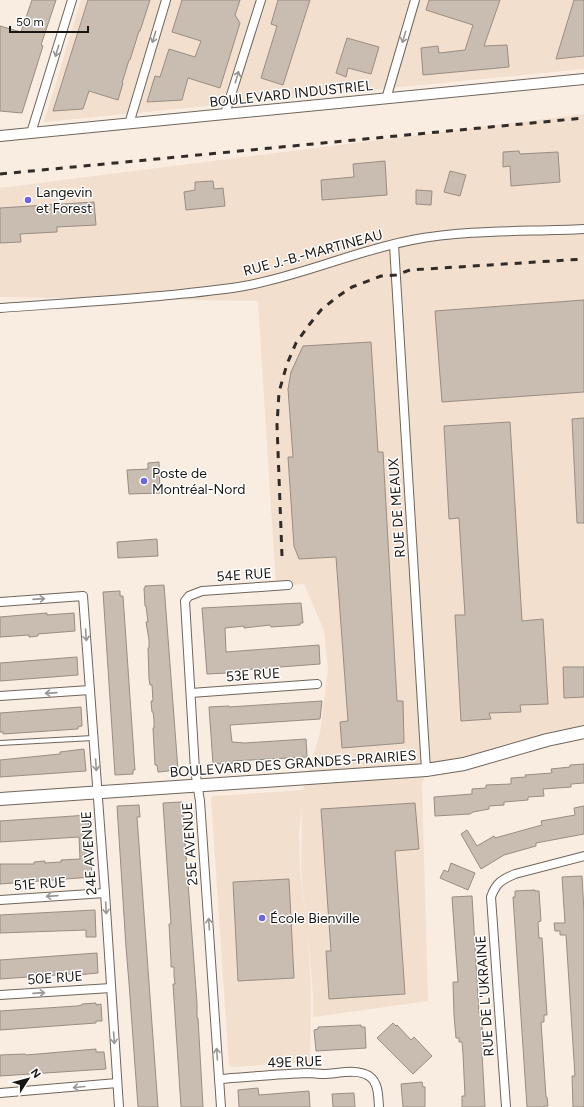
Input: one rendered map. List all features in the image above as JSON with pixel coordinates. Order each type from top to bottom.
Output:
[{"type":"main road","name":"BOULEVARD DES GRANDES-PRAIRIES","points":[[0,799],[426,770],[464,764],[547,740],[584,732]]},
{"type":"street","points":[[31,132],[72,0]]},
{"type":"street","points":[[129,124],[166,0]]},
{"type":"street","points":[[226,114],[261,0]]},
{"type":"street","points":[[386,99],[415,0]]},
{"type":"street","name":"BOULEVARD INDUSTRIEL","points":[[0,136],[584,79]]},
{"type":"street","name":"RUE J.-B.-MARTINEAU","points":[[0,308],[126,299],[236,287],[285,277],[361,252],[413,240],[456,234],[584,229]]},
{"type":"street","name":"RUE DE MEAUX","points":[[394,245],[426,770]]},
{"type":"street","name":"54E RUE","points":[[202,591],[288,585]]},
{"type":"street","name":"25E AVENUE","points":[[202,591],[188,596],[185,602],[195,770],[200,801],[221,1107]]},
{"type":"street","name":"24E AVENUE","points":[[0,602],[83,596],[119,1107]]},
{"type":"street","name":"53E RUE","points":[[190,693],[317,684]]},
{"type":"street","points":[[0,696],[90,690]]},
{"type":"street","name":"RUE DE L'UKRAINE","points":[[506,1107],[491,897],[497,884],[505,878],[584,856]]},
{"type":"street","name":"51E RUE","points":[[0,900],[105,893]]},
{"type":"street","name":"50E RUE","points":[[0,995],[111,988]]},
{"type":"street","name":"49E RUE","points":[[219,1079],[311,1073],[323,1074],[357,1072],[370,1077],[375,1082],[378,1090],[379,1107]]},
{"type":"street","points":[[0,1093],[117,1083]]},
{"type":"lane","points":[[0,744],[94,738]]},
{"type":"shaded area","points":[[81,0],[584,0],[584,69],[44,122]]},
{"type":"shaded area","points":[[584,114],[584,733],[427,770],[422,784],[428,1001],[313,1017],[313,996],[308,933],[311,993],[310,1062],[231,1067],[229,1065],[211,798],[213,796],[303,790],[320,733],[328,669],[324,630],[304,584],[276,586],[258,301],[0,297],[0,188]],"holes":[[[302,807],[301,869],[307,928],[300,869],[299,834]]]},
{"type":"building","points":[[32,0],[56,0],[41,45],[43,46],[22,113],[0,111],[0,26],[21,32]]},
{"type":"building","points":[[88,0],[150,0],[129,60],[118,100],[89,91],[83,109],[53,111]]},
{"type":"building","points":[[182,0],[240,0],[235,15],[240,23],[220,88],[188,78],[182,100],[147,102],[155,76],[160,77],[169,49],[195,57],[201,41],[172,32]]},
{"type":"building","points":[[278,0],[310,0],[283,85],[261,78],[277,26],[271,24]]},
{"type":"building","points":[[429,0],[500,0],[484,46],[507,45],[509,67],[423,75],[421,48],[438,46],[439,53],[465,50],[473,25],[426,10]]},
{"type":"building","points":[[574,0],[584,0],[584,56],[556,59]]},
{"type":"building","points":[[347,38],[379,47],[371,74],[348,68],[346,77],[336,73]]},
{"type":"building","points":[[519,151],[520,154],[558,152],[560,182],[511,186],[510,166],[503,167],[503,152]]},
{"type":"building","points":[[385,161],[387,195],[322,200],[321,180],[354,177],[353,164]]},
{"type":"building","points":[[450,171],[466,175],[460,196],[444,192]]},
{"type":"building","points":[[213,181],[214,189],[223,188],[225,206],[186,210],[184,192],[195,190],[195,182]]},
{"type":"building","points":[[416,190],[432,191],[431,205],[416,204]]},
{"type":"building","points":[[94,202],[96,225],[57,227],[57,232],[20,234],[21,242],[0,243],[0,208]]},
{"type":"building","points":[[584,300],[584,392],[442,402],[435,311]]},
{"type":"building","points":[[371,342],[378,452],[383,452],[397,701],[403,701],[404,743],[342,748],[340,722],[348,721],[336,557],[299,559],[294,546],[288,457],[293,457],[288,389],[291,372],[303,346]]},
{"type":"building","points":[[584,418],[584,523],[577,523],[572,419]]},
{"type":"building","points":[[510,422],[522,621],[543,619],[548,704],[520,705],[521,712],[489,713],[491,719],[461,721],[455,615],[465,615],[459,518],[449,519],[444,426]]},
{"type":"building","name":"Poste de Montréal-Nord","points":[[159,462],[160,493],[129,494],[127,470],[148,469],[148,463]]},
{"type":"building","points":[[157,539],[158,556],[118,558],[117,542]]},
{"type":"building","points":[[164,585],[178,770],[158,772],[157,765],[155,765],[154,720],[151,701],[153,701],[152,685],[150,685],[149,679],[149,640],[146,622],[148,622],[144,588],[145,586]]},
{"type":"building","points":[[120,591],[120,596],[123,596],[135,770],[133,770],[133,774],[115,775],[103,592]]},
{"type":"building","points":[[301,603],[303,623],[300,623],[300,625],[271,627],[270,625],[244,628],[244,626],[225,628],[226,652],[319,645],[320,664],[227,671],[227,673],[207,674],[202,608]]},
{"type":"building","points":[[47,613],[47,615],[74,613],[75,631],[38,634],[38,636],[29,637],[29,635],[0,637],[0,617]]},
{"type":"building","points":[[77,657],[78,675],[0,681],[0,663]]},
{"type":"building","points":[[563,667],[584,667],[584,697],[564,698]]},
{"type":"building","points":[[322,701],[320,719],[230,725],[232,742],[245,743],[306,739],[307,757],[233,761],[233,763],[213,764],[209,707]]},
{"type":"building","points":[[81,707],[82,726],[78,727],[78,729],[3,734],[3,732],[0,732],[0,713]]},
{"type":"building","points":[[84,749],[86,771],[0,777],[0,760],[60,754],[60,752]]},
{"type":"building","points":[[584,764],[584,783],[571,784],[571,787],[543,789],[544,796],[528,797],[528,800],[504,802],[504,805],[489,806],[489,809],[470,814],[435,816],[434,797],[472,794],[472,789],[486,788],[486,785],[511,784],[511,778],[526,777],[525,775],[552,773],[551,769]]},
{"type":"building","points":[[182,802],[203,1107],[181,1107],[173,984],[175,984],[174,967],[171,967],[169,924],[171,924],[163,803]]},
{"type":"building","points":[[415,803],[419,849],[395,851],[405,994],[329,999],[326,951],[331,951],[321,809]]},
{"type":"building","points":[[139,805],[140,817],[137,817],[158,1107],[138,1107],[117,806]]},
{"type":"building","points":[[584,806],[584,834],[536,843],[536,846],[504,855],[481,869],[461,834],[467,830],[477,846],[494,836],[495,838],[542,825],[541,821],[575,815],[574,808]]},
{"type":"building","points":[[88,815],[92,877],[0,884],[0,864],[34,864],[34,862],[61,862],[61,860],[80,859],[79,837],[0,842],[0,821]]},
{"type":"building","points":[[451,863],[475,873],[468,890],[440,878],[444,870],[448,872]]},
{"type":"building","points":[[582,876],[584,912],[584,1107],[573,1107],[572,1076],[575,1076],[566,935],[560,935],[560,931],[555,931],[554,923],[565,923],[562,877]]},
{"type":"building","points":[[289,879],[294,978],[238,981],[233,882]]},
{"type":"building","points":[[515,891],[539,891],[541,921],[538,922],[539,938],[542,938],[547,1015],[544,1015],[544,1022],[541,1022],[546,1097],[548,1106],[544,1107],[527,1107],[513,897],[515,897]]},
{"type":"building","points":[[472,896],[479,1013],[481,1013],[484,1052],[482,1053],[485,1107],[462,1107],[462,1096],[465,1096],[462,1042],[459,1042],[459,1038],[456,1038],[454,1015],[453,982],[458,982],[452,897]]},
{"type":"building","points":[[95,910],[96,937],[86,937],[86,930],[0,933],[0,915]]},
{"type":"building","points":[[97,953],[98,973],[0,979],[0,960]]},
{"type":"building","points":[[96,1003],[96,1005],[101,1004],[102,1021],[96,1021],[96,1023],[0,1030],[0,1011],[77,1006]]},
{"type":"building","points":[[393,1023],[396,1026],[397,1025],[411,1040],[414,1037],[432,1056],[413,1074],[377,1038]]},
{"type":"building","points":[[361,1025],[361,1027],[365,1027],[366,1048],[316,1051],[314,1030],[318,1029],[318,1027]]},
{"type":"building","points":[[96,1049],[96,1052],[104,1052],[106,1069],[0,1076],[0,1055],[26,1055]]},
{"type":"building","points":[[422,1082],[423,1087],[425,1087],[425,1107],[403,1107],[401,1084]]},
{"type":"building","points":[[258,1088],[259,1095],[309,1091],[310,1107],[239,1107],[238,1090]]},
{"type":"building","points":[[354,1093],[355,1107],[333,1107],[332,1094]]},
{"type":"railway","points":[[0,174],[584,118]]},
{"type":"railway","points":[[282,556],[277,425],[279,392],[287,364],[296,343],[321,310],[352,287],[381,276],[396,275],[410,270],[584,259]]},
{"type":"place","name":"Langevin et Forest","points":[[28,200]]},
{"type":"place","name":"Poste de Montréal-Nord","points":[[144,481]]},
{"type":"place","name":"École Bienville","points":[[262,918]]}]
